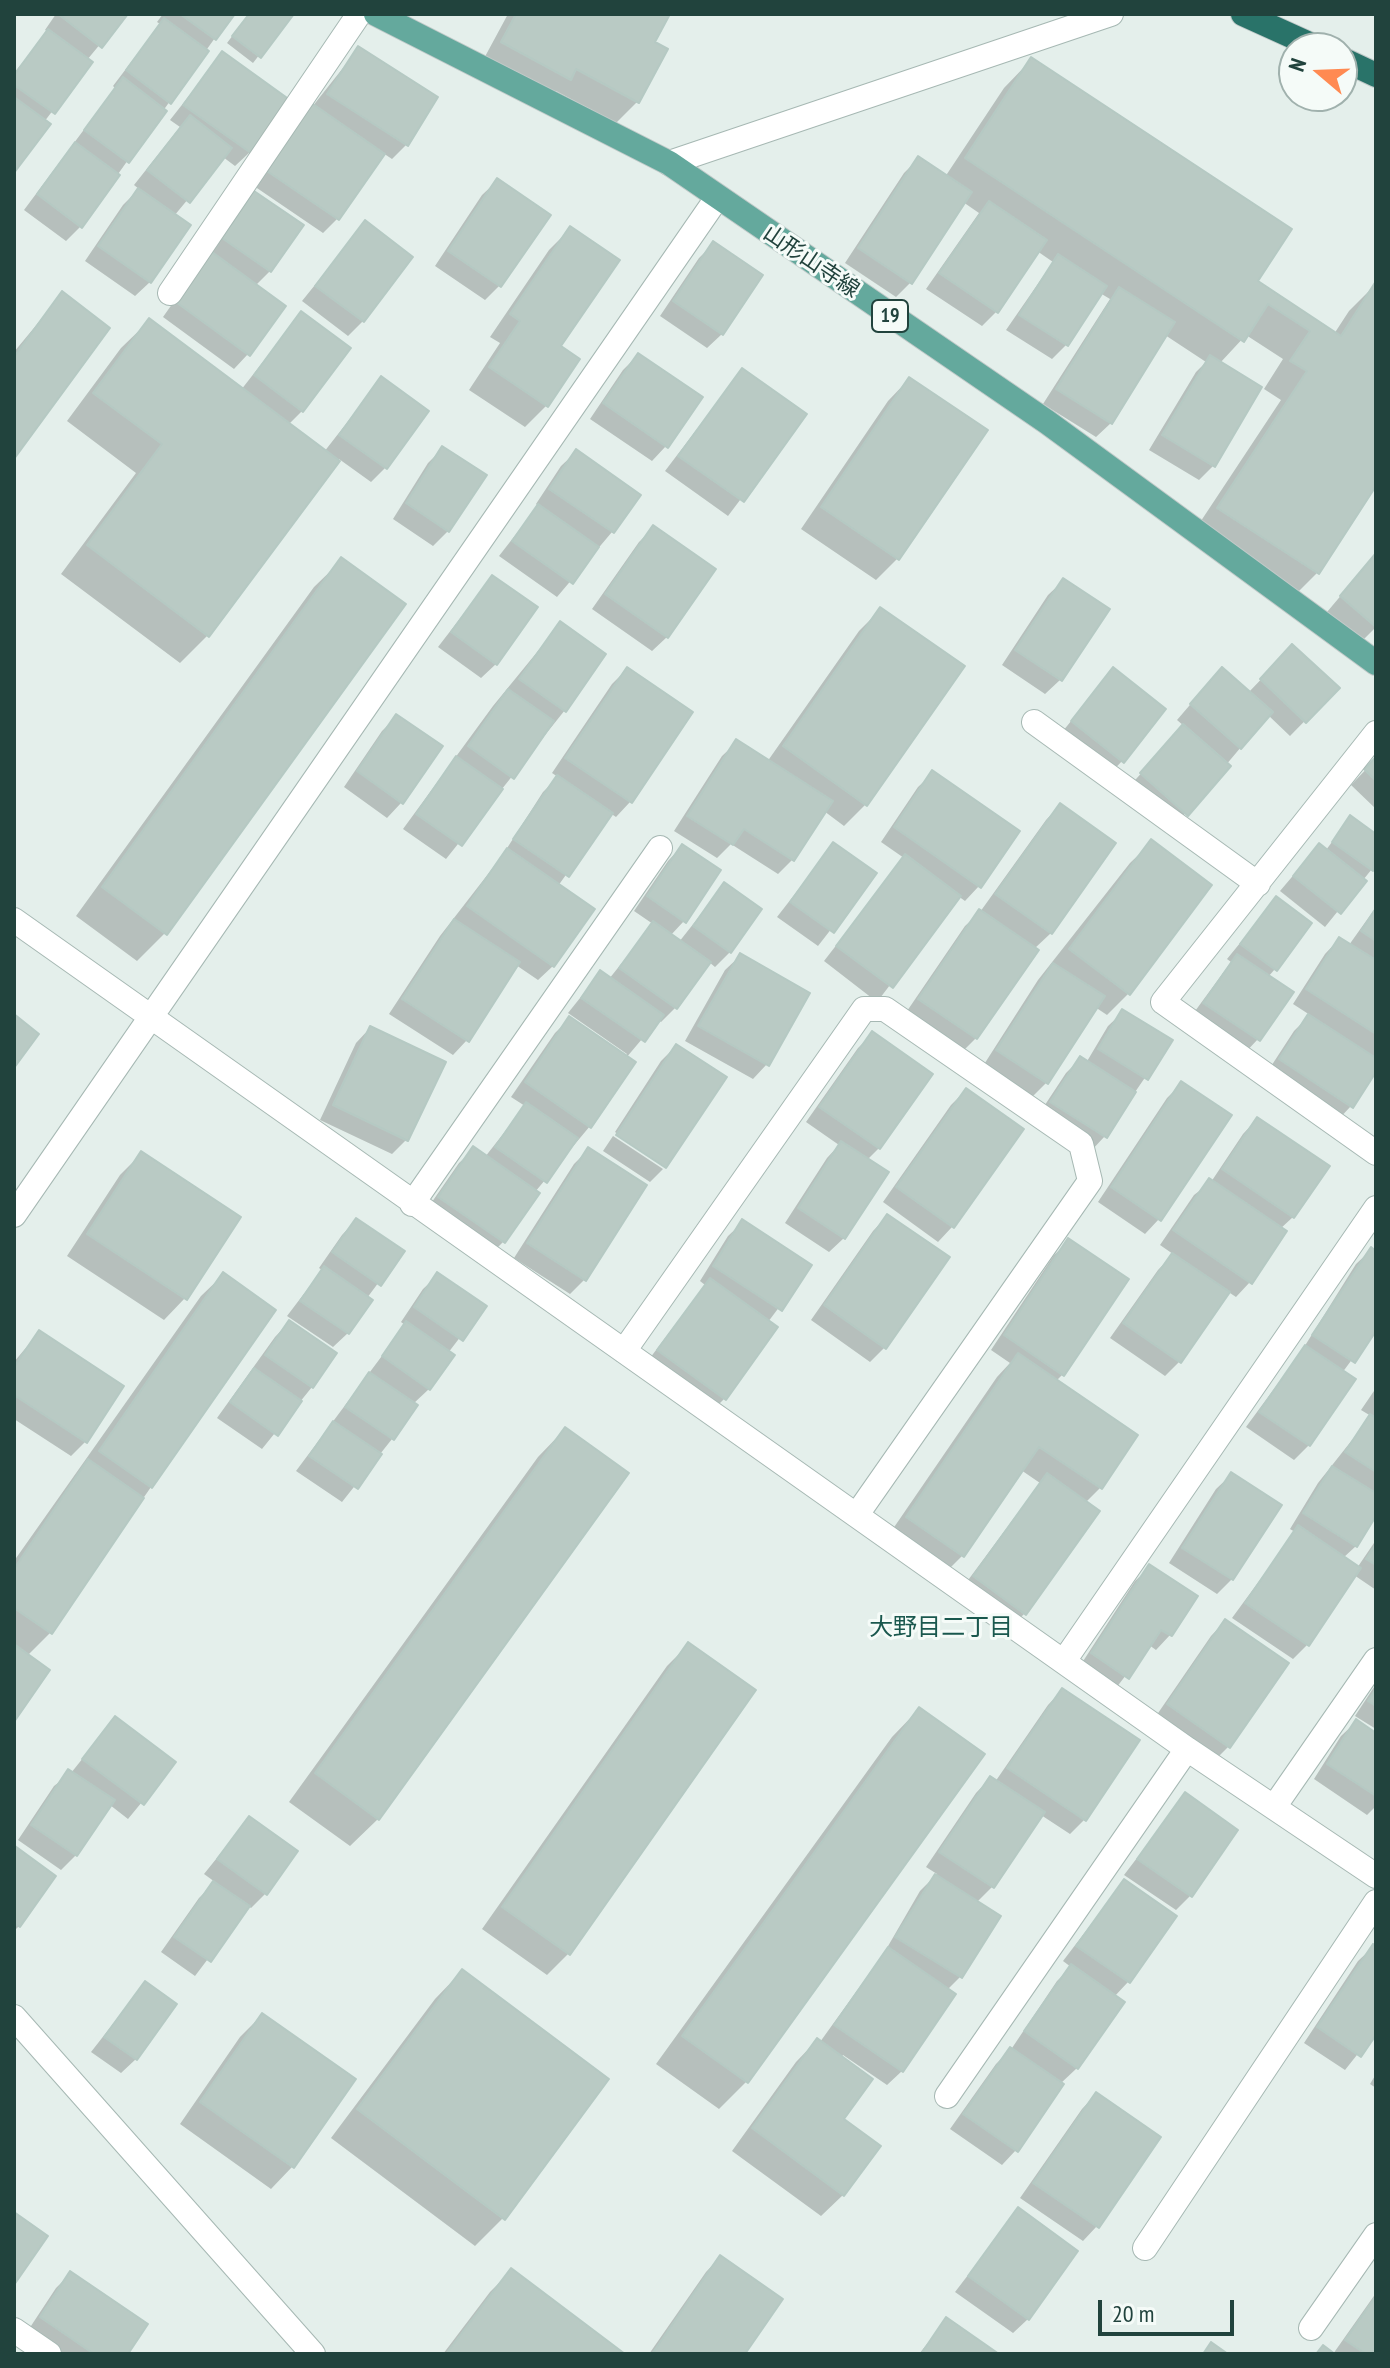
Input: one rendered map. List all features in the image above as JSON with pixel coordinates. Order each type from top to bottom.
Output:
[{"type":"highway","points":[[1243,14],[1283,32]]},
{"type":"main road","name":"山形山寺線","points":[[376,14],[669,163],[1047,422],[1376,663]]},
{"type":"street","points":[[170,293],[359,14]]},
{"type":"street","points":[[669,163],[1111,14]]},
{"type":"street","points":[[14,1215],[717,198]]},
{"type":"street","points":[[1034,722],[1258,884]]},
{"type":"street","points":[[1376,733],[1163,1002],[1376,1153]]},
{"type":"street","points":[[412,1204],[660,848]]},
{"type":"street","points":[[14,920],[412,1204],[858,1513],[1187,1749],[1376,1876]]},
{"type":"street","points":[[624,1351],[864,1009],[885,1009],[1081,1144],[1090,1181],[858,1513]]},
{"type":"street","points":[[1064,1661],[1376,1208]]},
{"type":"street","points":[[1274,1807],[1376,1660]]},
{"type":"street","points":[[947,2096],[1187,1749]]},
{"type":"street","points":[[1145,2248],[1376,1902]]},
{"type":"street","points":[[14,2017],[313,2354]]},
{"type":"street","points":[[1311,2328],[1376,2235]]},
{"type":"street","points":[[14,2330],[49,2354]]},
{"type":"building","points":[[58,14],[128,14],[102,48]]},
{"type":"building","points":[[180,14],[235,14],[216,40]]},
{"type":"building","points":[[249,14],[294,14],[261,58],[232,36]]},
{"type":"building","points":[[516,14],[670,14],[655,42],[668,49],[639,103],[576,69],[571,80],[501,42]]},
{"type":"building","points":[[164,18],[209,51],[171,104],[126,70]]},
{"type":"building","points":[[48,29],[93,62],[55,114],[14,85],[14,75]]},
{"type":"building","points":[[358,46],[438,97],[408,146],[327,94]]},
{"type":"building","points":[[222,51],[290,100],[251,153],[183,105]]},
{"type":"building","points":[[1031,57],[1292,229],[1258,281],[1341,336],[1376,281],[1376,486],[1319,574],[1217,508],[1307,371],[1290,361],[1310,331],[1268,304],[1244,342],[965,158]]},
{"type":"building","points":[[123,77],[167,111],[129,163],[84,130]]},
{"type":"building","points":[[14,97],[51,124],[14,173]]},
{"type":"building","points":[[310,102],[385,154],[339,220],[264,169]]},
{"type":"building","points":[[190,115],[232,148],[190,203],[147,170]]},
{"type":"building","points":[[75,142],[120,175],[82,228],[37,194]]},
{"type":"building","points":[[918,156],[972,192],[912,284],[858,248]]},
{"type":"building","points":[[497,178],[551,215],[501,287],[448,251]]},
{"type":"building","points":[[138,188],[191,225],[151,283],[98,246]]},
{"type":"building","points":[[254,191],[304,225],[271,272],[222,238]]},
{"type":"building","points":[[989,201],[1047,240],[998,313],[939,273]]},
{"type":"building","points":[[365,220],[413,257],[364,322],[315,286]]},
{"type":"building","points":[[570,226],[620,260],[561,346],[580,359],[548,407],[489,367],[520,321],[510,314]]},
{"type":"building","points":[[713,241],[763,275],[723,335],[673,301]]},
{"type":"building","points":[[212,252],[286,306],[250,356],[176,302]]},
{"type":"building","points":[[1058,254],[1107,286],[1068,346],[1019,315]]},
{"type":"building","points":[[1119,287],[1175,322],[1112,424],[1056,389]]},
{"type":"building","points":[[62,291],[110,328],[14,459],[14,357]]},
{"type":"building","points":[[301,311],[351,348],[303,412],[254,375]]},
{"type":"building","points":[[149,318],[340,461],[209,637],[87,545],[162,444],[93,393]]},
{"type":"building","points":[[638,353],[703,397],[668,448],[603,403]]},
{"type":"building","points":[[1210,355],[1262,387],[1215,467],[1162,435]]},
{"type":"building","points":[[742,368],[807,414],[744,502],[678,456]]},
{"type":"building","points":[[381,376],[429,411],[387,469],[339,435]]},
{"type":"building","points":[[909,377],[988,430],[899,560],[821,507]]},
{"type":"building","points":[[442,446],[487,475],[449,532],[406,503]]},
{"type":"building","points":[[576,449],[641,495],[614,533],[549,489]]},
{"type":"building","points":[[538,504],[599,547],[573,584],[512,541]]},
{"type":"building","points":[[653,525],[716,569],[668,638],[605,594]]},
{"type":"building","points":[[1376,553],[1376,627],[1340,596]]},
{"type":"building","points":[[341,557],[406,604],[167,935],[102,887]]},
{"type":"building","points":[[492,575],[538,607],[497,665],[451,632]]},
{"type":"building","points":[[1063,578],[1110,609],[1062,681],[1015,650]]},
{"type":"building","points":[[880,607],[965,666],[867,806],[783,746]]},
{"type":"building","points":[[560,621],[606,654],[566,712],[519,679]]},
{"type":"building","points":[[1292,644],[1340,688],[1306,723],[1260,679]]},
{"type":"building","points":[[627,667],[693,712],[632,803],[565,758]]},
{"type":"building","points":[[1113,667],[1166,709],[1124,763],[1071,721]]},
{"type":"building","points":[[1222,667],[1273,712],[1241,749],[1190,704]]},
{"type":"building","points":[[508,689],[554,721],[514,779],[468,746]]},
{"type":"building","points":[[396,714],[443,746],[403,804],[357,771]]},
{"type":"building","points":[[1183,724],[1231,766],[1188,816],[1140,773]]},
{"type":"building","points":[[736,739],[833,801],[794,861],[744,829],[733,845],[687,816]]},
{"type":"building","points":[[456,756],[503,789],[462,846],[416,814]]},
{"type":"building","points":[[1376,757],[1376,781],[1364,769]]},
{"type":"building","points":[[932,770],[1020,831],[981,888],[894,827]]},
{"type":"building","points":[[557,775],[613,813],[569,877],[513,839]]},
{"type":"building","points":[[1060,803],[1116,843],[1052,934],[995,894]]},
{"type":"building","points":[[1350,815],[1376,834],[1373,871],[1332,842]]},
{"type":"building","points":[[1151,839],[1212,885],[1130,995],[1069,949]]},
{"type":"building","points":[[833,842],[877,873],[834,933],[790,902]]},
{"type":"building","points":[[1319,843],[1367,881],[1341,914],[1293,876]]},
{"type":"building","points":[[682,844],[721,870],[686,923],[647,896]]},
{"type":"building","points":[[507,848],[595,909],[554,967],[467,906]]},
{"type":"building","points":[[905,854],[961,896],[893,988],[836,946]]},
{"type":"building","points":[[724,882],[762,909],[731,953],[693,926]]},
{"type":"building","points":[[1276,896],[1312,923],[1277,971],[1240,944]]},
{"type":"building","points":[[1376,908],[1376,941],[1361,931]]},
{"type":"building","points":[[979,909],[1039,950],[977,1039],[918,999]]},
{"type":"building","points":[[454,919],[520,962],[469,1042],[402,999]]},
{"type":"building","points":[[653,921],[711,962],[677,1009],[619,968]]},
{"type":"building","points":[[1339,937],[1376,960],[1376,1034],[1306,989]]},
{"type":"building","points":[[740,953],[810,993],[769,1066],[698,1026]]},
{"type":"building","points":[[1237,954],[1294,992],[1260,1041],[1203,1003]]},
{"type":"building","points":[[1053,963],[1105,996],[1048,1084],[996,1050]]},
{"type":"building","points":[[600,970],[664,1015],[645,1042],[581,998]]},
{"type":"building","points":[[1122,1009],[1173,1040],[1148,1080],[1098,1049]]},
{"type":"building","points":[[14,1014],[39,1034],[14,1068]]},
{"type":"building","points":[[1308,1014],[1376,1058],[1376,1072],[1353,1108],[1279,1059]]},
{"type":"building","points":[[569,1016],[636,1062],[591,1128],[525,1082]]},
{"type":"building","points":[[370,1026],[446,1062],[408,1141],[333,1105]]},
{"type":"building","points":[[872,1031],[933,1074],[880,1149],[819,1107]]},
{"type":"building","points":[[676,1044],[727,1077],[666,1168],[616,1135]]},
{"type":"building","points":[[1080,1056],[1136,1092],[1107,1138],[1050,1102]]},
{"type":"building","points":[[1181,1081],[1232,1115],[1161,1221],[1111,1187]]},
{"type":"building","points":[[966,1088],[1024,1129],[954,1228],[896,1187]]},
{"type":"building","points":[[526,1102],[578,1138],[547,1183],[495,1147]]},
{"type":"building","points":[[1257,1117],[1330,1166],[1294,1218],[1222,1169]]},
{"type":"building","points":[[841,1141],[889,1172],[845,1239],[798,1208]]},
{"type":"building","points":[[473,1146],[540,1193],[505,1243],[438,1197]]},
{"type":"building","points":[[588,1147],[647,1185],[586,1281],[527,1243]]},
{"type":"building","points":[[141,1151],[241,1217],[187,1300],[87,1234]]},
{"type":"building","points":[[1209,1178],[1287,1231],[1252,1284],[1173,1230]]},
{"type":"building","points":[[887,1214],[950,1257],[886,1349],[824,1305]]},
{"type":"building","points":[[356,1218],[405,1251],[381,1286],[332,1252]]},
{"type":"building","points":[[742,1219],[812,1265],[782,1311],[713,1266]]},
{"type":"building","points":[[1068,1238],[1129,1279],[1064,1376],[1004,1335]]},
{"type":"building","points":[[1371,1247],[1376,1251],[1376,1331],[1355,1363],[1312,1335]]},
{"type":"building","points":[[1172,1253],[1230,1292],[1181,1363],[1123,1323]]},
{"type":"building","points":[[324,1266],[373,1300],[349,1334],[300,1301]]},
{"type":"building","points":[[223,1272],[276,1310],[152,1488],[99,1451]]},
{"type":"building","points":[[437,1272],[487,1306],[463,1341],[414,1307]]},
{"type":"building","points":[[710,1278],[778,1327],[726,1400],[657,1350]]},
{"type":"building","points":[[289,1320],[337,1353],[313,1388],[265,1355]]},
{"type":"building","points":[[406,1321],[455,1355],[430,1390],[382,1356]]},
{"type":"building","points":[[39,1330],[124,1386],[87,1443],[14,1395],[14,1367]]},
{"type":"building","points":[[1305,1345],[1356,1379],[1310,1446],[1259,1412]]},
{"type":"building","points":[[1018,1353],[1138,1435],[1102,1489],[1039,1447],[964,1557],[906,1517]]},
{"type":"building","points":[[254,1368],[302,1401],[278,1436],[230,1402]]},
{"type":"building","points":[[369,1372],[418,1405],[394,1440],[345,1407]]},
{"type":"building","points":[[1370,1414],[1376,1418],[1376,1472],[1345,1452]]},
{"type":"building","points":[[333,1421],[382,1454],[358,1489],[309,1456]]},
{"type":"building","points":[[565,1427],[629,1473],[379,1820],[315,1773]]},
{"type":"building","points":[[88,1459],[144,1498],[52,1634],[14,1608],[14,1569]]},
{"type":"building","points":[[1332,1466],[1376,1493],[1376,1516],[1357,1547],[1303,1513]]},
{"type":"building","points":[[1231,1472],[1282,1505],[1233,1580],[1182,1548]]},
{"type":"building","points":[[1047,1473],[1100,1511],[1026,1615],[973,1576]]},
{"type":"building","points":[[1298,1525],[1361,1568],[1309,1646],[1245,1603]]},
{"type":"building","points":[[1376,1544],[1376,1565],[1366,1559]]},
{"type":"building","points":[[1149,1564],[1198,1596],[1172,1636],[1161,1630],[1129,1679],[1091,1653]]},
{"type":"building","points":[[1225,1619],[1289,1663],[1230,1748],[1167,1704]]},
{"type":"building","points":[[688,1642],[756,1690],[570,1955],[502,1907]]},
{"type":"building","points":[[14,1644],[50,1670],[14,1722]]},
{"type":"building","points":[[1062,1688],[1140,1740],[1086,1821],[1007,1768]]},
{"type":"building","points":[[1376,1689],[1376,1706],[1368,1701]]},
{"type":"building","points":[[919,1707],[985,1754],[748,2083],[682,2036]]},
{"type":"building","points":[[115,1716],[176,1762],[144,1805],[82,1759]]},
{"type":"building","points":[[1356,1719],[1376,1733],[1376,1796],[1327,1764]]},
{"type":"building","points":[[68,1769],[115,1800],[77,1856],[31,1825]]},
{"type":"building","points":[[990,1776],[1045,1812],[994,1888],[939,1852]]},
{"type":"building","points":[[1185,1792],[1238,1830],[1192,1897],[1137,1859]]},
{"type":"building","points":[[249,1816],[298,1851],[267,1895],[217,1859]]},
{"type":"building","points":[[15,1846],[56,1876],[20,1927],[14,1923]]},
{"type":"building","points":[[935,1874],[1001,1916],[962,1978],[895,1937]]},
{"type":"building","points":[[1124,1879],[1177,1916],[1130,1983],[1076,1946]]},
{"type":"building","points":[[213,1881],[250,1906],[211,1962],[174,1937]]},
{"type":"building","points":[[1373,1944],[1376,1947],[1376,2035],[1361,2057],[1317,2027]]},
{"type":"building","points":[[888,1947],[956,1994],[903,2072],[834,2025]]},
{"type":"building","points":[[1071,1964],[1125,2002],[1078,2069],[1024,2031]]},
{"type":"building","points":[[462,1969],[609,2079],[505,2220],[357,2109]]},
{"type":"building","points":[[145,1981],[177,2004],[137,2060],[104,2037]]},
{"type":"building","points":[[262,2013],[356,2079],[294,2168],[200,2102]]},
{"type":"building","points":[[817,2038],[873,2079],[844,2119],[881,2146],[844,2196],[752,2128]]},
{"type":"building","points":[[1010,2047],[1064,2084],[1018,2152],[963,2114]]},
{"type":"building","points":[[1096,2092],[1161,2137],[1099,2228],[1033,2183]]},
{"type":"building","points":[[1018,2207],[1078,2251],[1029,2320],[968,2276]]},
{"type":"building","points":[[14,2212],[48,2236],[14,2285]]},
{"type":"building","points":[[720,2255],[783,2299],[745,2354],[652,2354]]},
{"type":"building","points":[[511,2268],[625,2354],[446,2354]]},
{"type":"building","points":[[70,2271],[148,2324],[128,2354],[94,2354],[40,2317]]},
{"type":"building","points":[[1376,2296],[1376,2354],[1366,2354],[1345,2340]]},
{"type":"building","points":[[946,2317],[999,2354],[921,2354]]},
{"type":"building","points":[[1211,2342],[1228,2354],[1203,2354]]},
{"type":"building","points":[[1323,2345],[1335,2354],[1316,2354]]},
{"type":"district","name":"大野目二丁目","points":[[941,1628]]}]
